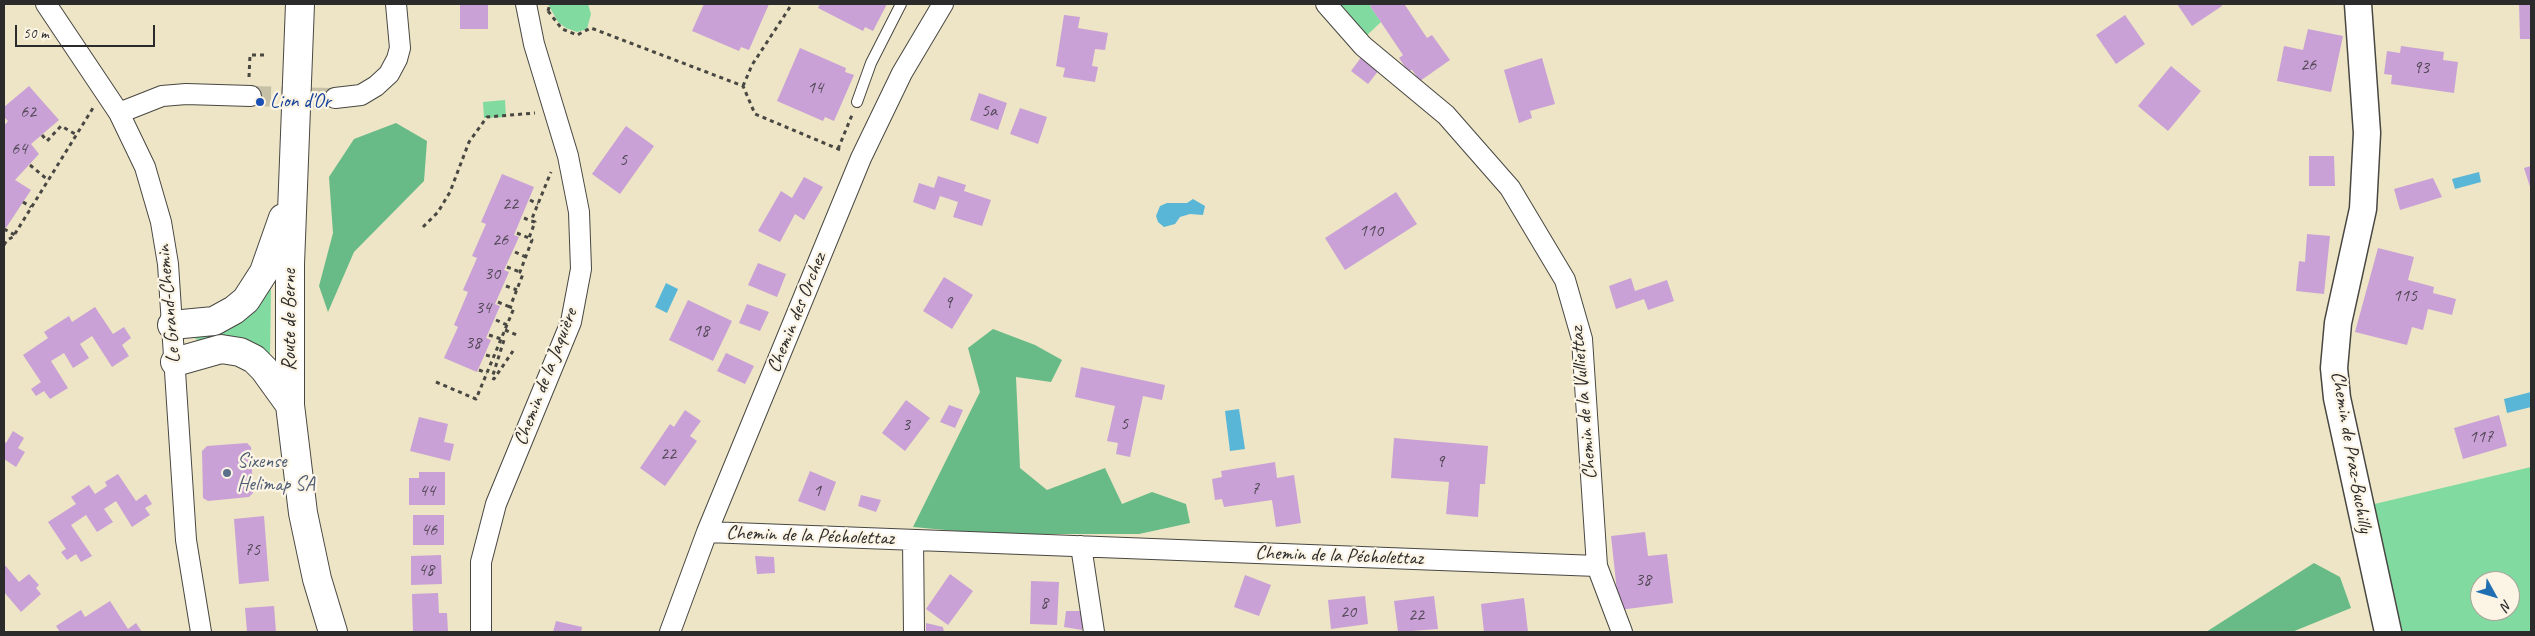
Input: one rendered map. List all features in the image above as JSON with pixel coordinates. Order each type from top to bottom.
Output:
[{"type":"main road","name":"Route de Berne","points":[[308,4],[299,17],[290,308],[290,405],[303,513],[317,579],[333,632]]},
{"type":"main road","points":[[172,325],[214,321],[234,310],[246,300],[259,282],[269,262],[293,188]]},
{"type":"main road","points":[[174,362],[221,350],[240,352],[254,360],[264,369],[290,405]]},
{"type":"street","name":"Le Grand-Chemin","points":[[46,4],[119,113],[144,167],[161,222],[168,264],[186,540],[201,632]]},
{"type":"street","points":[[335,98],[361,95],[376,86],[389,74],[397,59],[400,48],[396,4]]},
{"type":"street","name":"Chemin des Orchez","points":[[670,632],[707,532],[861,158],[902,74],[943,4]]},
{"type":"street","name":"Chemin de la Vulliettaz","points":[[1326,4],[1363,46],[1446,115],[1510,188],[1566,280],[1582,339],[1597,566],[1622,632]]},
{"type":"street","name":"Chemin de Praz-Buchilly","points":[[2358,4],[2366,133],[2363,209],[2338,323],[2334,368],[2337,398],[2388,632]]},
{"type":"street","name":"Chemin de la Jaquière","points":[[481,632],[481,562],[496,504],[571,322],[581,269],[579,212],[568,156],[534,44],[533,6]]},
{"type":"street","points":[[119,113],[162,96],[250,90]]},
{"type":"street","name":"Chemin de la Pécholettaz","points":[[707,532],[1597,566]]},
{"type":"street","name":"Chemin de la Pécholettaz","points":[[913,540],[914,632]]},
{"type":"street","points":[[1081,546],[1094,632]]},
{"type":"lane","points":[[857,102],[871,63],[901,4]]},
{"type":"path","points":[[548,11],[550,4]]},
{"type":"path","points":[[743,86],[752,65],[792,4]]},
{"type":"path","points":[[533,6],[548,11],[562,30],[577,35],[591,28],[743,86],[755,114],[846,152]]},
{"type":"path","points":[[250,90],[250,55],[267,55]]},
{"type":"path","points":[[423,227],[438,212],[450,192],[469,142],[487,117],[538,113],[538,110],[550,99]]},
{"type":"path","points":[[838,149],[857,102]]},
{"type":"path","points":[[4,245],[15,235],[94,106]]},
{"type":"path","points":[[42,135],[47,141],[61,126],[77,134]]},
{"type":"path","points":[[30,164],[48,180]]},
{"type":"path","points":[[531,221],[552,168]]},
{"type":"path","points":[[530,200],[538,204]]},
{"type":"path","points":[[23,202],[32,207]]},
{"type":"path","points":[[524,218],[535,222],[528,238]]},
{"type":"path","points":[[4,228],[15,235]]},
{"type":"path","points":[[516,234],[532,240],[520,272]]},
{"type":"path","points":[[515,252],[526,257]]},
{"type":"path","points":[[508,267],[523,274],[510,307]]},
{"type":"path","points":[[506,286],[517,290]]},
{"type":"path","points":[[436,382],[476,399],[514,308],[498,302]]},
{"type":"path","points":[[496,320],[507,325]]},
{"type":"path","points":[[505,330],[519,336]]},
{"type":"path","points":[[489,335],[504,340],[492,378],[494,379],[513,350]]},
{"type":"path","points":[[486,355],[493,357]]},
{"type":"path","points":[[479,370],[487,373]]},
{"type":"green space","points":[[548,4],[588,4],[591,14],[587,29],[577,32],[566,28],[558,22]]},
{"type":"green space","points":[[1331,4],[1373,4],[1370,6],[1381,22],[1364,38]]},
{"type":"green space","points":[[505,100],[506,117],[484,118],[483,102]]},
{"type":"green space","points":[[396,123],[427,141],[424,181],[354,252],[328,312],[319,286],[333,233],[329,177],[354,139]]},
{"type":"green space","points":[[268,288],[271,290],[270,357],[195,339],[197,336],[221,328]]},
{"type":"green space","points":[[993,329],[1035,345],[1062,360],[1051,382],[1016,377],[1020,468],[1047,490],[1105,468],[1122,504],[1152,492],[1186,504],[1190,523],[1139,534],[989,534],[913,527],[980,392],[968,348]]},
{"type":"green space","points":[[2531,467],[2531,632],[2384,632],[2366,506]]},
{"type":"green space","points":[[2314,563],[2340,577],[2351,608],[2292,632],[2206,632]]},
{"type":"water","points":[[2479,172],[2481,182],[2455,189],[2452,179]]},
{"type":"water","points":[[1193,199],[1205,206],[1203,215],[1190,214],[1180,217],[1175,224],[1164,227],[1158,222],[1156,216],[1160,206],[1167,203],[1187,203]]},
{"type":"water","points":[[666,283],[678,289],[667,313],[655,307]]},
{"type":"water","points":[[2531,392],[2531,407],[2507,413],[2504,399]]},
{"type":"water","points":[[1239,409],[1245,449],[1230,451],[1225,411]]},
{"type":"building","points":[[460,4],[488,4],[488,29],[460,29]]},
{"type":"building","points":[[704,4],[769,4],[749,50],[741,47],[739,51],[692,31]]},
{"type":"building","points":[[820,4],[887,4],[873,31],[865,27],[863,31],[818,8]]},
{"type":"building","points":[[1373,4],[1407,4],[1405,5],[1427,38],[1432,35],[1450,60],[1420,81],[1412,70],[1408,71],[1399,58],[1403,55],[1370,6]]},
{"type":"building","points":[[2177,4],[2221,4],[2222,6],[2192,26]]},
{"type":"building","points":[[2519,4],[2531,4],[2531,39],[2520,39]]},
{"type":"building","points":[[1064,15],[1080,17],[1078,28],[1108,33],[1105,50],[1095,49],[1092,66],[1098,67],[1095,82],[1063,77],[1065,68],[1056,66]]},
{"type":"building","points":[[2125,15],[2145,44],[2116,64],[2096,35]]},
{"type":"building","points":[[2308,29],[2343,36],[2331,92],[2277,81],[2284,46],[2303,50]]},
{"type":"building","points":[[2401,46],[2444,52],[2443,60],[2458,62],[2454,93],[2391,84],[2392,75],[2384,74],[2387,51],[2400,53]]},
{"type":"building","points":[[800,48],[846,68],[845,72],[854,75],[834,121],[825,117],[823,121],[777,101]]},
{"type":"building","points":[[1362,56],[1379,70],[1368,84],[1351,71]]},
{"type":"building","points":[[1542,58],[1555,104],[1530,111],[1532,118],[1519,123],[1504,70]]},
{"type":"building","points":[[2171,66],[2201,91],[2168,131],[2138,106]]},
{"type":"building","points":[[29,86],[59,120],[31,144],[39,154],[15,180],[31,190],[6,228],[4,226],[4,126],[8,121],[4,117],[4,107]]},
{"type":"building","points":[[979,93],[1007,103],[998,130],[970,120]]},
{"type":"building","points":[[1020,108],[1047,117],[1038,144],[1010,134]]},
{"type":"building","points":[[626,126],[654,146],[620,194],[592,174]]},
{"type":"building","points":[[2309,156],[2334,156],[2335,186],[2309,186]]},
{"type":"building","points":[[2531,166],[2531,190],[2524,168]]},
{"type":"building","points":[[502,174],[534,187],[514,235],[519,237],[504,270],[509,272],[495,304],[500,306],[486,338],[491,340],[477,372],[444,358],[458,327],[454,325],[468,292],[463,290],[477,258],[472,256],[486,224],[481,222]]},
{"type":"building","points":[[938,176],[966,185],[964,191],[991,200],[982,226],[953,217],[958,202],[940,196],[935,210],[913,202],[919,183],[934,188]]},
{"type":"building","points":[[804,177],[823,187],[804,220],[795,214],[780,242],[758,231],[781,191],[792,198]]},
{"type":"building","points":[[2433,178],[2442,197],[2400,210],[2394,189]]},
{"type":"building","points":[[1396,192],[1417,224],[1345,270],[1325,238]]},
{"type":"building","points":[[2307,234],[2330,236],[2324,294],[2296,291],[2299,261],[2305,262]]},
{"type":"building","points":[[2378,248],[2414,257],[2408,280],[2434,287],[2433,293],[2456,299],[2452,315],[2428,309],[2423,330],[2412,327],[2407,345],[2355,332]]},
{"type":"building","points":[[758,263],[786,274],[777,297],[748,285]]},
{"type":"building","points":[[944,277],[973,295],[952,329],[923,311]]},
{"type":"building","points":[[1631,278],[1635,291],[1667,280],[1674,301],[1648,310],[1644,299],[1616,309],[1609,286]]},
{"type":"building","points":[[688,300],[732,321],[713,361],[669,340]]},
{"type":"building","points":[[747,304],[769,312],[760,331],[739,323]]},
{"type":"building","points":[[95,307],[113,334],[124,327],[131,338],[122,345],[129,356],[112,367],[92,336],[80,344],[89,358],[73,368],[64,353],[51,361],[68,388],[50,399],[44,391],[36,396],[31,389],[41,382],[23,355],[48,338],[44,332],[69,316],[72,322]]},
{"type":"building","points":[[726,353],[754,366],[745,384],[717,371]]},
{"type":"building","points":[[1081,367],[1165,385],[1162,400],[1143,396],[1130,457],[1116,454],[1118,443],[1107,441],[1115,406],[1075,397]]},
{"type":"building","points":[[906,400],[930,418],[905,451],[882,433]]},
{"type":"building","points":[[949,405],[963,410],[955,428],[940,422]]},
{"type":"building","points":[[685,410],[701,421],[690,436],[697,441],[665,486],[640,468],[670,424],[674,427]]},
{"type":"building","points":[[2499,415],[2507,446],[2463,459],[2454,428]]},
{"type":"building","points":[[419,417],[448,424],[444,442],[454,444],[450,461],[410,451]]},
{"type":"building","points":[[13,431],[24,438],[18,448],[25,452],[16,467],[4,459],[4,441],[6,443]]},
{"type":"building","points":[[1394,438],[1488,446],[1485,484],[1480,484],[1478,517],[1446,514],[1449,482],[1391,478]]},
{"type":"building","points":[[247,443],[251,447],[253,493],[249,497],[208,501],[203,498],[202,451],[207,446]]},
{"type":"building","points":[[1275,462],[1277,478],[1294,475],[1301,523],[1276,527],[1272,500],[1224,507],[1222,499],[1215,500],[1212,479],[1222,477],[1221,471]]},
{"type":"building","points":[[810,471],[836,482],[825,511],[798,501]]},
{"type":"building","points":[[419,472],[445,472],[445,505],[409,505],[409,478],[419,478]]},
{"type":"building","points":[[118,474],[136,501],[146,494],[152,504],[145,508],[150,515],[132,527],[116,501],[104,509],[113,522],[97,532],[86,515],[71,525],[92,556],[81,562],[76,554],[67,560],[61,552],[66,549],[48,522],[76,504],[71,497],[89,485],[95,494],[107,486],[105,482]]},
{"type":"building","points":[[861,495],[881,500],[876,512],[858,506]]},
{"type":"building","points":[[413,515],[444,515],[444,545],[413,545]]},
{"type":"building","points":[[264,516],[269,581],[239,584],[234,519]]},
{"type":"building","points":[[1645,532],[1648,556],[1667,554],[1673,603],[1619,610],[1611,536]]},
{"type":"building","points":[[441,555],[442,584],[411,585],[411,556]]},
{"type":"building","points":[[755,556],[774,557],[775,573],[757,574]]},
{"type":"building","points":[[4,564],[19,582],[29,574],[39,585],[36,588],[41,594],[21,612],[4,592]]},
{"type":"building","points":[[950,574],[973,591],[948,625],[926,609]]},
{"type":"building","points":[[1245,575],[1271,585],[1259,616],[1234,607]]},
{"type":"building","points":[[1031,581],[1059,582],[1057,625],[1030,624]]},
{"type":"building","points":[[438,593],[439,613],[447,613],[448,632],[413,632],[412,594]]},
{"type":"building","points":[[1365,596],[1368,624],[1331,629],[1328,600]]},
{"type":"building","points":[[1434,596],[1438,629],[1398,632],[1394,601]]},
{"type":"building","points":[[1524,598],[1528,632],[1484,632],[1481,604]]},
{"type":"building","points":[[110,601],[128,629],[136,623],[142,632],[60,632],[56,626],[81,610],[85,617]]},
{"type":"building","points":[[274,606],[276,632],[247,632],[245,608]]},
{"type":"building","points":[[1066,611],[1082,611],[1082,630],[1064,627]]},
{"type":"building","points":[[556,621],[582,627],[581,632],[553,632]]},
{"type":"building","points":[[926,623],[943,627],[944,632],[926,632]]},
{"type":"tunnel","points":[[251,96],[335,98]]},
{"type":"place","name":"Lion d'Or","points":[[260,102]]},
{"type":"place","name":"Sixense Helimap SA","points":[[227,473]]}]
